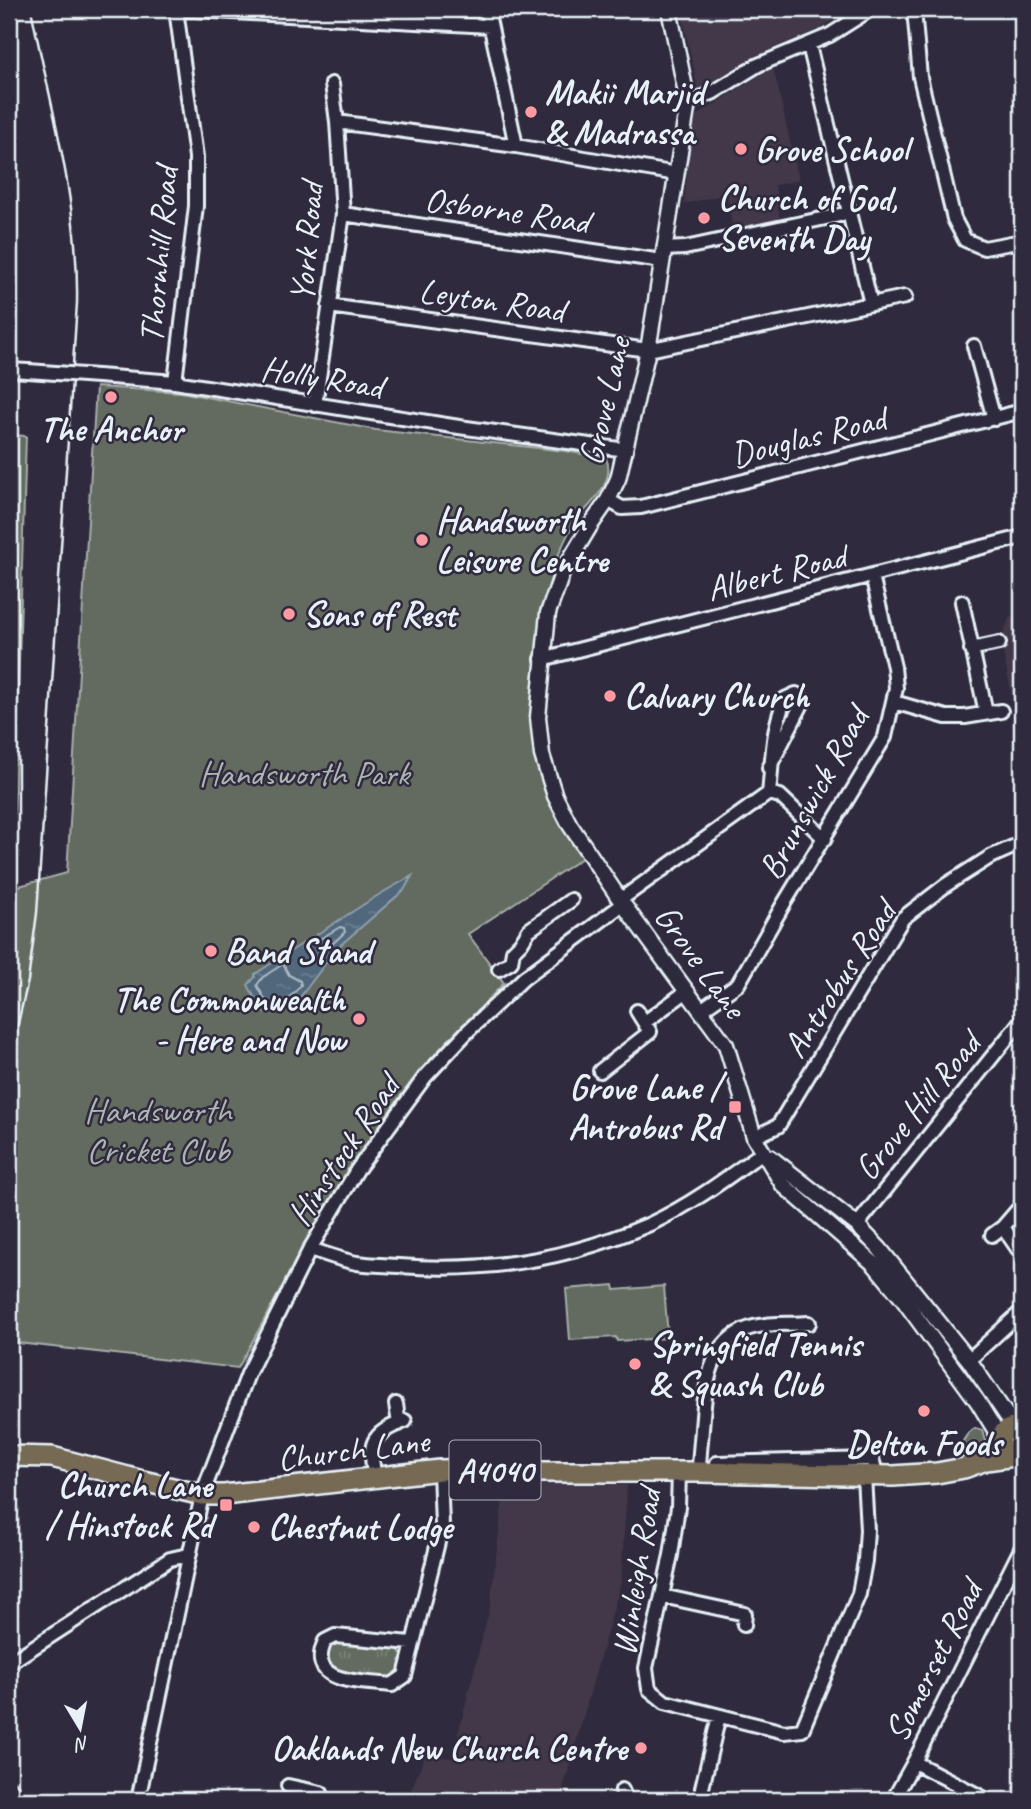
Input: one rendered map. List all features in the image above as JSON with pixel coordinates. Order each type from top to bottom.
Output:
[{"type":"main road","name":"Church Lane","points":[[9,1456],[67,1459],[143,1481],[202,1494],[224,1495],[440,1470],[871,1476],[937,1473],[986,1460],[1015,1442]]},
{"type":"main road","points":[[9,1789],[17,1800]]},
{"type":"street","points":[[176,9],[490,26]]},
{"type":"street","name":"Thornhill Road","points":[[175,382],[196,206],[196,158],[176,9]]},
{"type":"street","points":[[487,9],[516,146]]},
{"type":"street","name":"Grove Lane","points":[[669,9],[688,103],[648,350],[618,479],[608,500],[575,549],[554,591],[548,613],[538,717],[542,755],[548,778],[570,825],[621,902],[726,1045],[754,1137],[783,1185],[874,1264],[971,1392],[1015,1442]]},
{"type":"street","points":[[688,103],[712,93],[758,65],[830,35],[871,9]]},
{"type":"street","points":[[914,9],[920,77],[954,219],[965,240],[984,248],[1022,241]]},
{"type":"street","points":[[809,45],[871,304]]},
{"type":"street","name":"York Road","points":[[315,405],[344,214],[332,84]]},
{"type":"street","points":[[337,122],[516,146],[677,174]]},
{"type":"street","name":"Osborne Road","points":[[344,214],[663,255],[849,213]]},
{"type":"street","name":"Leyton Road","points":[[329,306],[648,350],[905,297]]},
{"type":"street","points":[[974,346],[994,419]]},
{"type":"street","name":"Holly Road","points":[[9,370],[175,382],[626,450]]},
{"type":"street","name":"Douglas Road","points":[[608,500],[622,508],[641,507],[1022,411]]},
{"type":"street","name":"Albert Road","points":[[542,659],[1022,537]]},
{"type":"street","name":"Brunswick Road","points":[[701,1010],[738,984],[885,737],[894,702],[894,667],[872,576]]},
{"type":"street","points":[[962,603],[986,713]]},
{"type":"street","points":[[971,649],[999,643]]},
{"type":"street","points":[[769,768],[802,704],[801,698],[796,694],[785,699],[781,709],[772,743],[769,768],[769,793],[780,796],[825,839]]},
{"type":"street","points":[[894,702],[946,716],[965,717],[1001,711]]},
{"type":"street","name":"Hinstock Road","points":[[138,1800],[202,1494],[248,1374],[310,1249],[357,1170],[425,1077],[496,1003],[621,902],[769,793]]},
{"type":"street","name":"Antrobus Road","points":[[754,1137],[778,1126],[903,918],[946,885],[990,857],[1022,843]]},
{"type":"street","points":[[524,978],[511,962],[513,951],[528,930],[571,900]]},
{"type":"street","points":[[499,969],[511,962]]},
{"type":"street","points":[[600,1071],[650,1032],[641,1016],[687,991]]},
{"type":"street","name":"Grove Hill Road","points":[[858,1226],[1021,1021]]},
{"type":"street","points":[[310,1249],[358,1263],[443,1270],[500,1266],[548,1258],[593,1246],[652,1223],[713,1188],[763,1152]]},
{"type":"street","name":"Grove Lane","points":[[763,1152],[858,1226],[879,1248],[969,1360],[1015,1442]]},
{"type":"street","points":[[992,1235],[1003,1227],[1022,1205]]},
{"type":"street","points":[[1003,1227],[1018,1249]]},
{"type":"street","points":[[969,1360],[1012,1331],[1022,1311]]},
{"type":"street","name":"Winleigh Road","points":[[809,1324],[767,1324],[747,1328],[719,1351],[708,1372],[646,1668],[649,1689],[665,1702],[784,1732],[802,1730],[859,1594],[865,1560],[871,1476]]},
{"type":"street","points":[[375,1479],[371,1455],[373,1442],[381,1431],[402,1423],[396,1404]]},
{"type":"street","points":[[718,1463],[872,1460],[871,1476]]},
{"type":"street","points":[[411,1643],[335,1636],[325,1641],[319,1653],[322,1667],[331,1676],[391,1685],[405,1676],[442,1526],[440,1470]]},
{"type":"street","name":"Somerset Road","points":[[893,1800],[1022,1547]]},
{"type":"street","points":[[9,1663],[170,1559],[188,1555]]},
{"type":"street","points":[[662,1595],[745,1614],[744,1625]]},
{"type":"street","points":[[702,1788],[719,1716]]},
{"type":"street","points":[[914,1762],[987,1800]]},
{"type":"street","points":[[288,1786],[321,1793],[318,1800]]},
{"type":"shaded area","points":[[681,9],[851,9],[821,28],[755,56],[698,90]]},
{"type":"shaded area","name":"Grove School","points":[[773,67],[799,180],[775,185],[780,221],[733,230],[726,194],[684,204],[693,118]]},
{"type":"shaded area","points":[[1022,615],[1022,709],[1015,712],[1001,641],[1009,618]]},
{"type":"shaded area","points":[[505,1481],[627,1485],[621,1582],[560,1800],[407,1800],[425,1756],[452,1758],[490,1607]]},
{"type":"green space","name":"Handsworth Park","points":[[96,387],[181,392],[376,430],[565,451],[606,458],[608,467],[608,476],[600,493],[572,526],[555,565],[533,679],[532,727],[540,775],[559,822],[582,858],[468,934],[504,983],[419,1072],[393,1106],[351,1168],[238,1368],[9,1342],[9,435],[26,436],[12,888],[67,873]]},
{"type":"green space","points":[[614,1285],[615,1290],[664,1286],[668,1338],[570,1340],[566,1289]]},
{"type":"green space","points":[[975,1428],[982,1430],[987,1443],[983,1451],[961,1459],[958,1455],[962,1444]]},
{"type":"green space","points":[[335,1641],[395,1646],[405,1658],[402,1671],[393,1680],[335,1672],[327,1665],[326,1648]]},
{"type":"water","points":[[412,876],[404,890],[337,948],[298,1000],[276,1013],[262,1012],[248,985],[255,974]]},
{"type":"railway","points":[[9,1061],[28,981],[37,913],[77,303],[69,191],[31,9]]},
{"type":"place","name":"Makii Marjid & Madrassa","points":[[531,112]]},
{"type":"place","name":"Grove School","points":[[741,149]]},
{"type":"place","name":"Church of God, Seventh Day","points":[[704,218]]},
{"type":"place","name":"The Anchor","points":[[111,397]]},
{"type":"place","name":"Handsworth Leisure Centre","points":[[422,540]]},
{"type":"place","name":"Sons of Rest","points":[[289,614]]},
{"type":"place","name":"Calvary Church","points":[[610,696]]},
{"type":"place","name":"Band Stand","points":[[211,951]]},
{"type":"place","name":"The Commonwealth - Here and Now","points":[[359,1019]]},
{"type":"place","name":"Grove Lane / Antrobus Rd","points":[[735,1107]]},
{"type":"place","name":"Springfield Tennis & Squash Club","points":[[635,1364]]},
{"type":"place","name":"Delton Foods","points":[[924,1411]]},
{"type":"place","name":"Church Lane / Hinstock Rd","points":[[226,1505]]},
{"type":"place","name":"Chestnut Lodge","points":[[254,1527]]},
{"type":"place","name":"Oaklands New Church Centre","points":[[641,1748]]},
{"type":"park label","name":"Handsworth Cricket Club","points":[[158,1130]]}]
